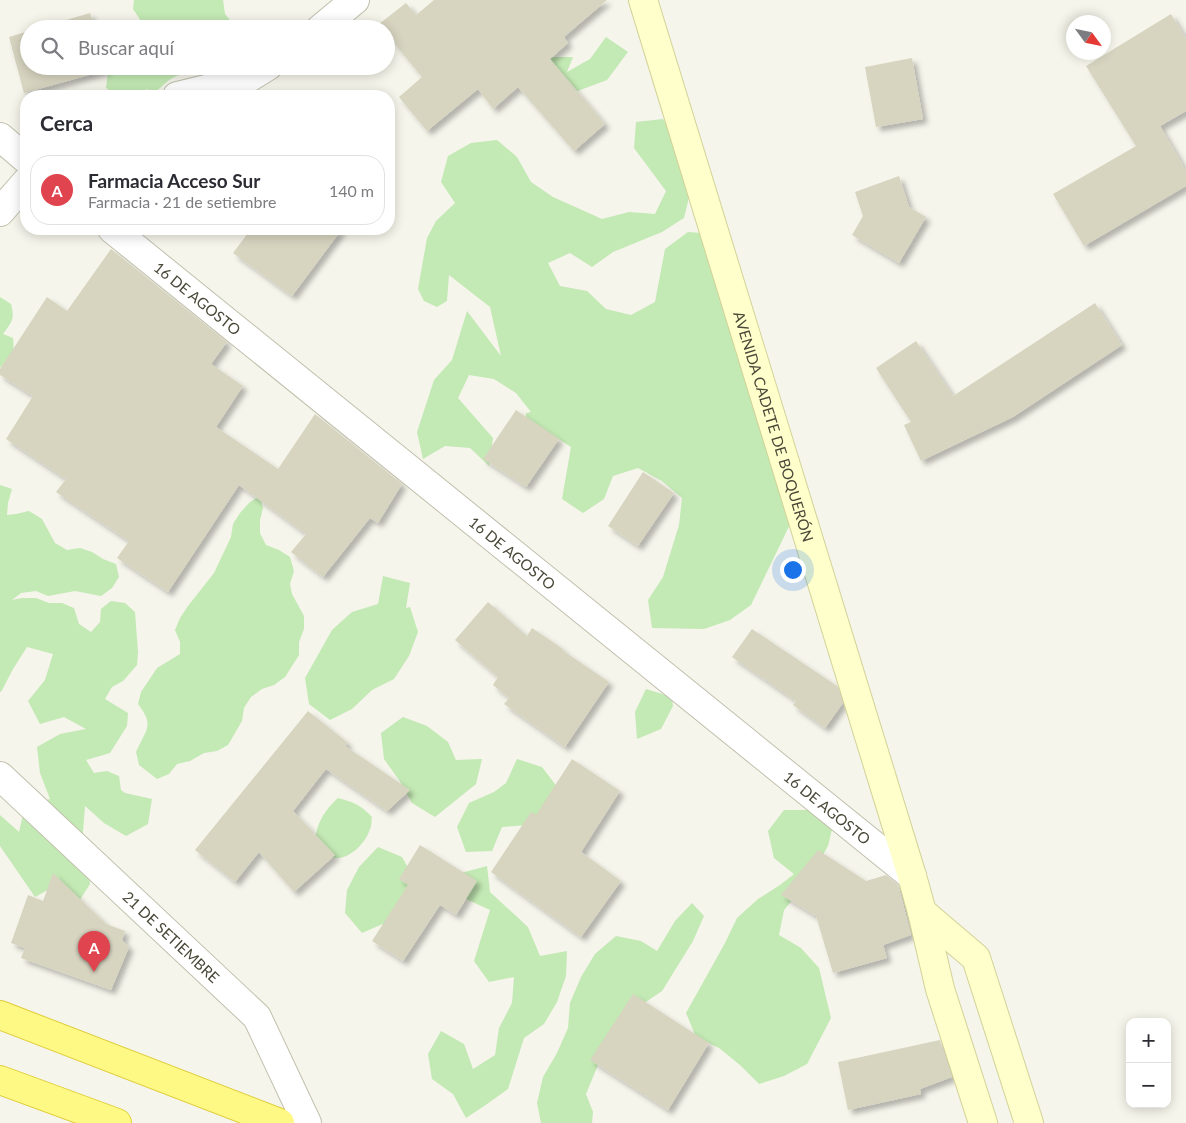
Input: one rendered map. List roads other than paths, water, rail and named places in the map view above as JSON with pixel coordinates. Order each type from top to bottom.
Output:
[{"type":"highway","points":[[0,1015],[280,1123]]},
{"type":"highway","points":[[0,1080],[117,1123]]},
{"type":"main road","name":"AVENIDA CADETE DE BOQUERÓN","points":[[643,0],[912,876],[940,989],[983,1123]]},
{"type":"main road","points":[[922,912],[976,958],[1029,1123]]},
{"type":"street","points":[[331,20],[355,0]]},
{"type":"street","points":[[202,90],[247,79],[253,75]]},
{"type":"street","points":[[0,137],[20,154]]},
{"type":"street","points":[[0,212],[20,189]]},
{"type":"street","name":"16 DE AGOSTO","points":[[119,235],[912,876]]},
{"type":"street","name":"21 DE SETIEMBRE","points":[[0,776],[257,1017],[307,1123]]},
{"type":"place","name":"Farmacia Acceso Sur","points":[[94,972]]}]
